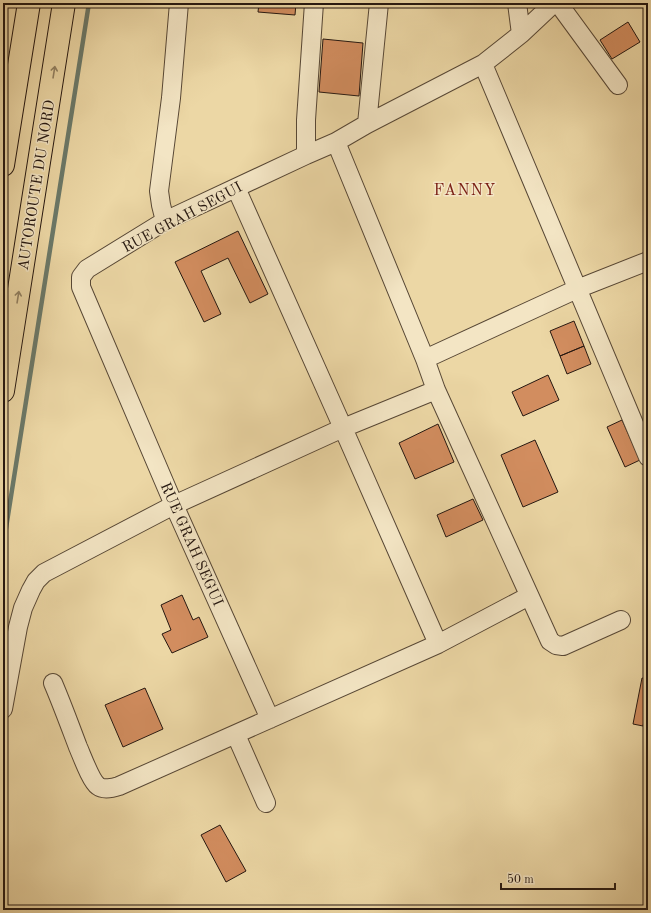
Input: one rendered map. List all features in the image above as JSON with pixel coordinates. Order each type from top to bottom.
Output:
[{"type":"highway","points":[[18,3],[22,52]]},
{"type":"highway","points":[[3,165],[29,3]]},
{"type":"highway","name":"AUTOROUTE DU NORD","points":[[3,391],[64,3]]},
{"type":"street","points":[[166,222],[159,191],[171,98],[179,3]]},
{"type":"street","points":[[306,155],[306,120],[314,3]]},
{"type":"street","points":[[367,124],[379,3]]},
{"type":"street","points":[[517,3],[521,34]]},
{"type":"street","name":"RUE GRAH SEGUI","points":[[270,719],[174,505],[82,287],[81,277],[87,269],[166,222],[336,142],[367,124],[482,64],[521,34],[554,3]]},
{"type":"street","points":[[558,3],[618,85]]},
{"type":"street","points":[[482,64],[648,457]]},
{"type":"street","points":[[336,142],[426,359],[436,390],[550,641],[556,645],[564,646],[621,620]]},
{"type":"street","points":[[236,188],[438,644]]},
{"type":"street","points":[[426,359],[577,289],[648,262]]},
{"type":"street","points":[[3,709],[18,627],[23,608],[36,581],[44,573],[174,505],[343,428],[436,390]]},
{"type":"street","points":[[53,683],[86,767],[94,782],[98,787],[110,788],[119,786],[236,735],[438,644],[529,596]]},
{"type":"street","points":[[236,735],[266,803]]},
{"type":"building","points":[[259,3],[296,3],[295,15],[258,12]]},
{"type":"building","points":[[628,22],[640,42],[612,59],[600,40]]},
{"type":"building","points":[[323,39],[363,43],[359,96],[319,92]]},
{"type":"building","points":[[238,231],[268,294],[250,303],[228,258],[201,271],[221,314],[204,322],[175,262]]},
{"type":"building","points":[[574,321],[584,346],[560,356],[550,331]]},
{"type":"building","points":[[584,346],[591,364],[567,374],[560,356]]},
{"type":"building","points":[[548,375],[559,400],[523,416],[512,392]]},
{"type":"building","points":[[622,420],[640,460],[625,467],[607,427]]},
{"type":"building","points":[[438,424],[454,462],[415,479],[399,443]]},
{"type":"building","points":[[535,440],[558,492],[523,507],[501,455]]},
{"type":"building","points":[[473,499],[483,520],[446,537],[437,515]]},
{"type":"building","points":[[182,595],[193,620],[199,617],[208,637],[172,653],[162,634],[171,630],[161,605]]},
{"type":"building","points":[[642,678],[648,679],[648,699],[643,726],[633,724]]},
{"type":"building","points":[[145,688],[163,729],[123,747],[105,705]]},
{"type":"building","points":[[220,825],[246,871],[226,882],[201,835]]},
{"type":"waterway","points":[[3,547],[89,3]]},
{"type":"district","name":"FANNY","points":[[465,189]]}]
